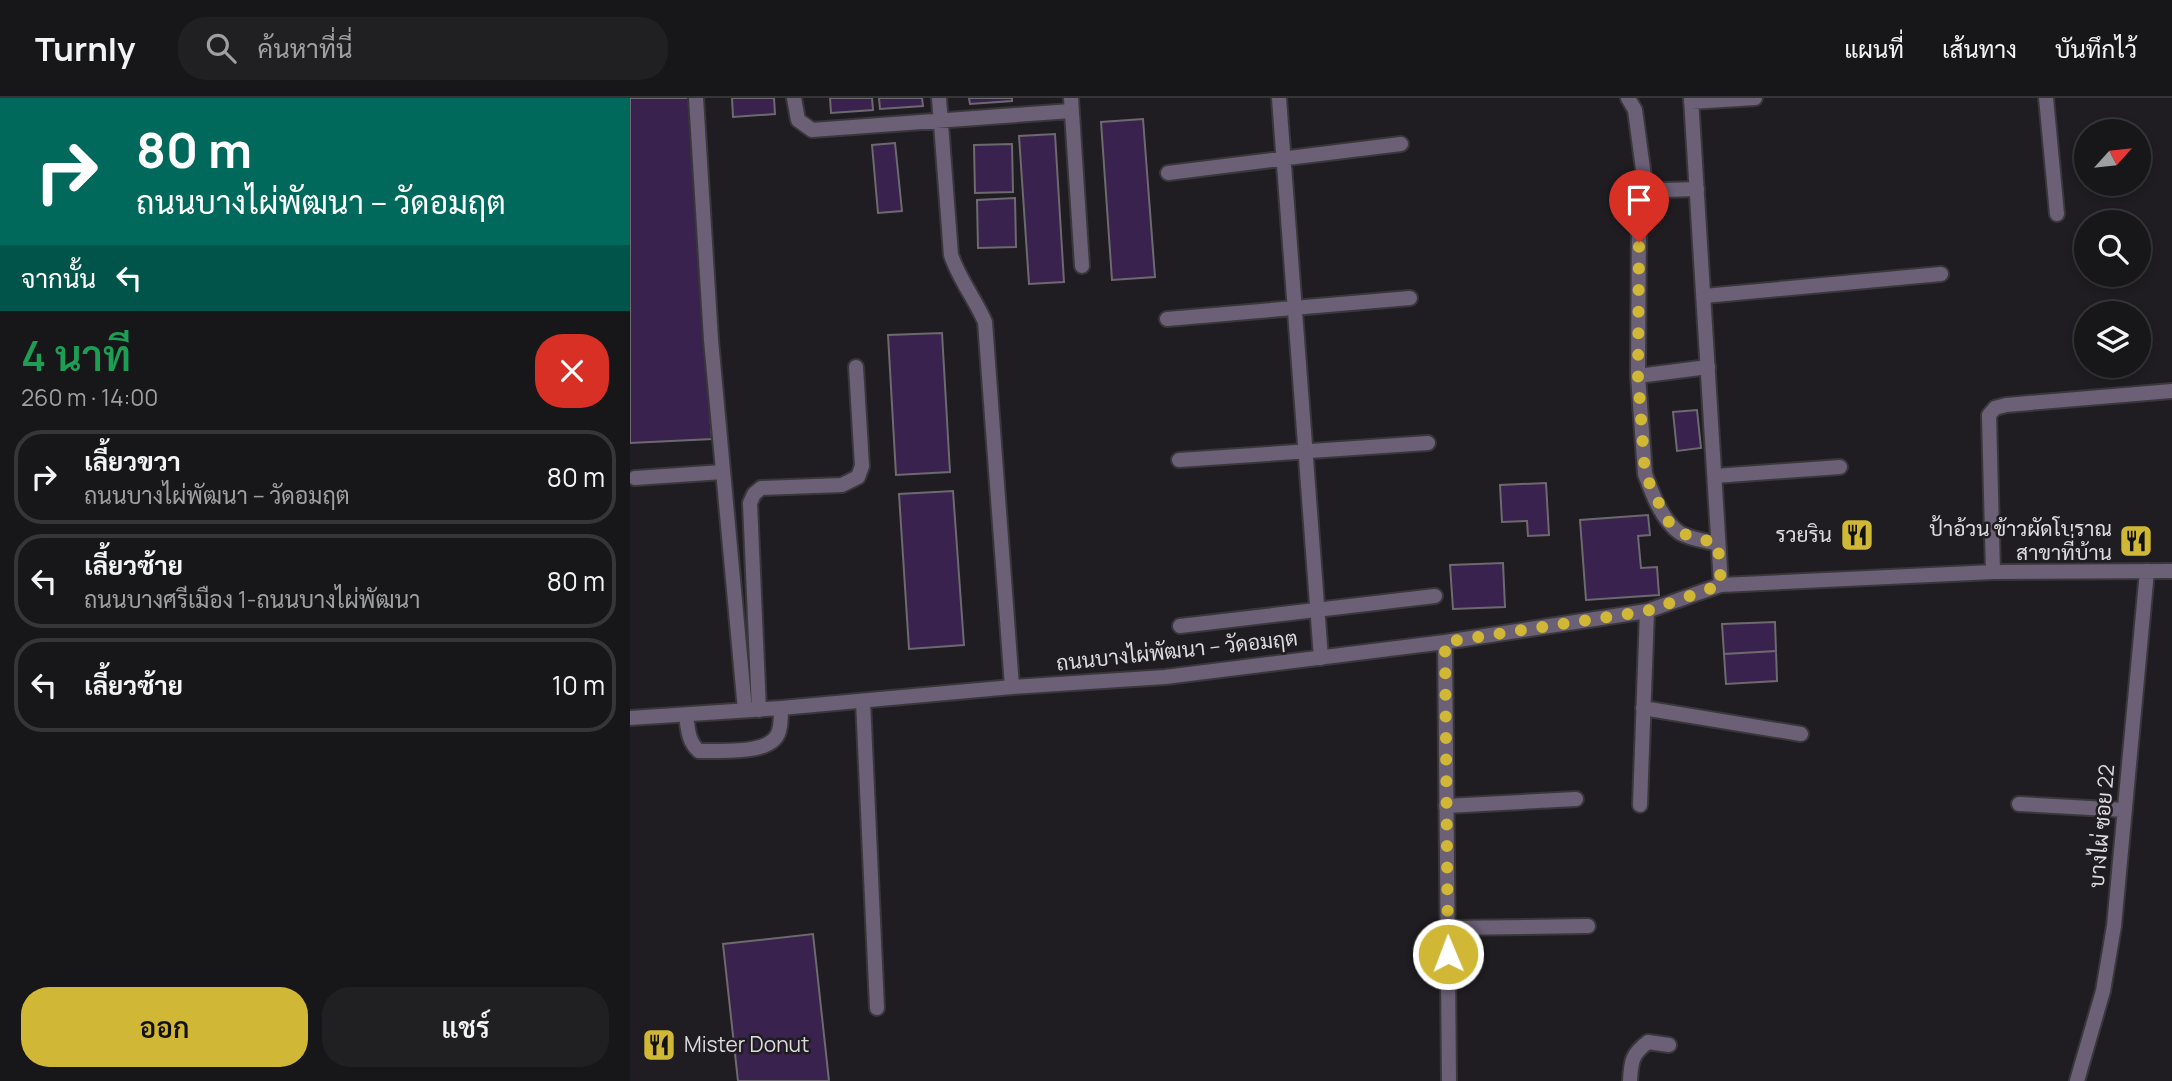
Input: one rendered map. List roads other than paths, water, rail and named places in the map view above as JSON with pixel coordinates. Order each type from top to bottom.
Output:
[{"type":"street","points":[[695,98],[711,340],[723,472],[752,710]]},
{"type":"street","points":[[794,98],[799,120],[812,130],[941,120],[1071,104],[1082,266]]},
{"type":"street","points":[[939,98],[951,255],[958,275],[975,300],[985,322],[1012,687]]},
{"type":"street","points":[[1279,98],[1321,658]]},
{"type":"street","points":[[1628,98],[1634,110],[1647,199],[1639,215],[1638,376],[1645,474],[1667,520],[1681,533],[1718,544]]},
{"type":"street","points":[[1721,585],[1691,100],[1755,98]]},
{"type":"street","points":[[2046,98],[2057,214]]},
{"type":"street","points":[[1168,173],[1401,144]]},
{"type":"street","points":[[1647,199],[1664,190],[1697,189]]},
{"type":"street","points":[[1704,296],[1941,274]]},
{"type":"street","points":[[1167,319],[1410,298]]},
{"type":"street","points":[[752,710],[750,503],[761,488],[842,485],[858,477],[862,466],[856,367]]},
{"type":"street","points":[[1638,376],[1708,367]]},
{"type":"street","points":[[1993,572],[1989,415],[1995,408],[2172,391]]},
{"type":"street","points":[[1179,460],[1428,443]]},
{"type":"street","points":[[1715,476],[1840,467]]},
{"type":"street","points":[[635,478],[723,472]]},
{"type":"street","name":"บางไผ่ ซอย 22","points":[[2077,1081],[2105,978],[2114,926],[2147,571]]},
{"type":"street","name":"ถนนบางไผ่พัฒนา – วัดอมฤต","points":[[630,718],[1165,677],[1321,658],[1647,611],[1721,585],[1993,572],[2172,571]]},
{"type":"street","points":[[1180,626],[1435,596]]},
{"type":"street","points":[[1640,805],[1647,611]]},
{"type":"street","points":[[1445,642],[1449,1081]]},
{"type":"street","points":[[863,701],[877,1008]]},
{"type":"street","points":[[686,715],[690,740],[699,751],[760,748],[771,742],[779,733],[781,708]]},
{"type":"street","points":[[1643,708],[1801,734]]},
{"type":"street","points":[[1446,806],[1576,799]]},
{"type":"street","points":[[2019,804],[2125,810]]},
{"type":"street","points":[[1447,928],[1588,926]]},
{"type":"street","points":[[1630,1081],[1630,1068],[1635,1051],[1648,1042],[1669,1045]]},
{"type":"place","name":"รวยริน","points":[[1857,535]]},
{"type":"place","name":"ป้าอ้วน ข้าวผัดโบราณ สาขาที่บ้าน","points":[[2136,541]]},
{"type":"place","name":"Mister Donut","points":[[659,1045]]}]
